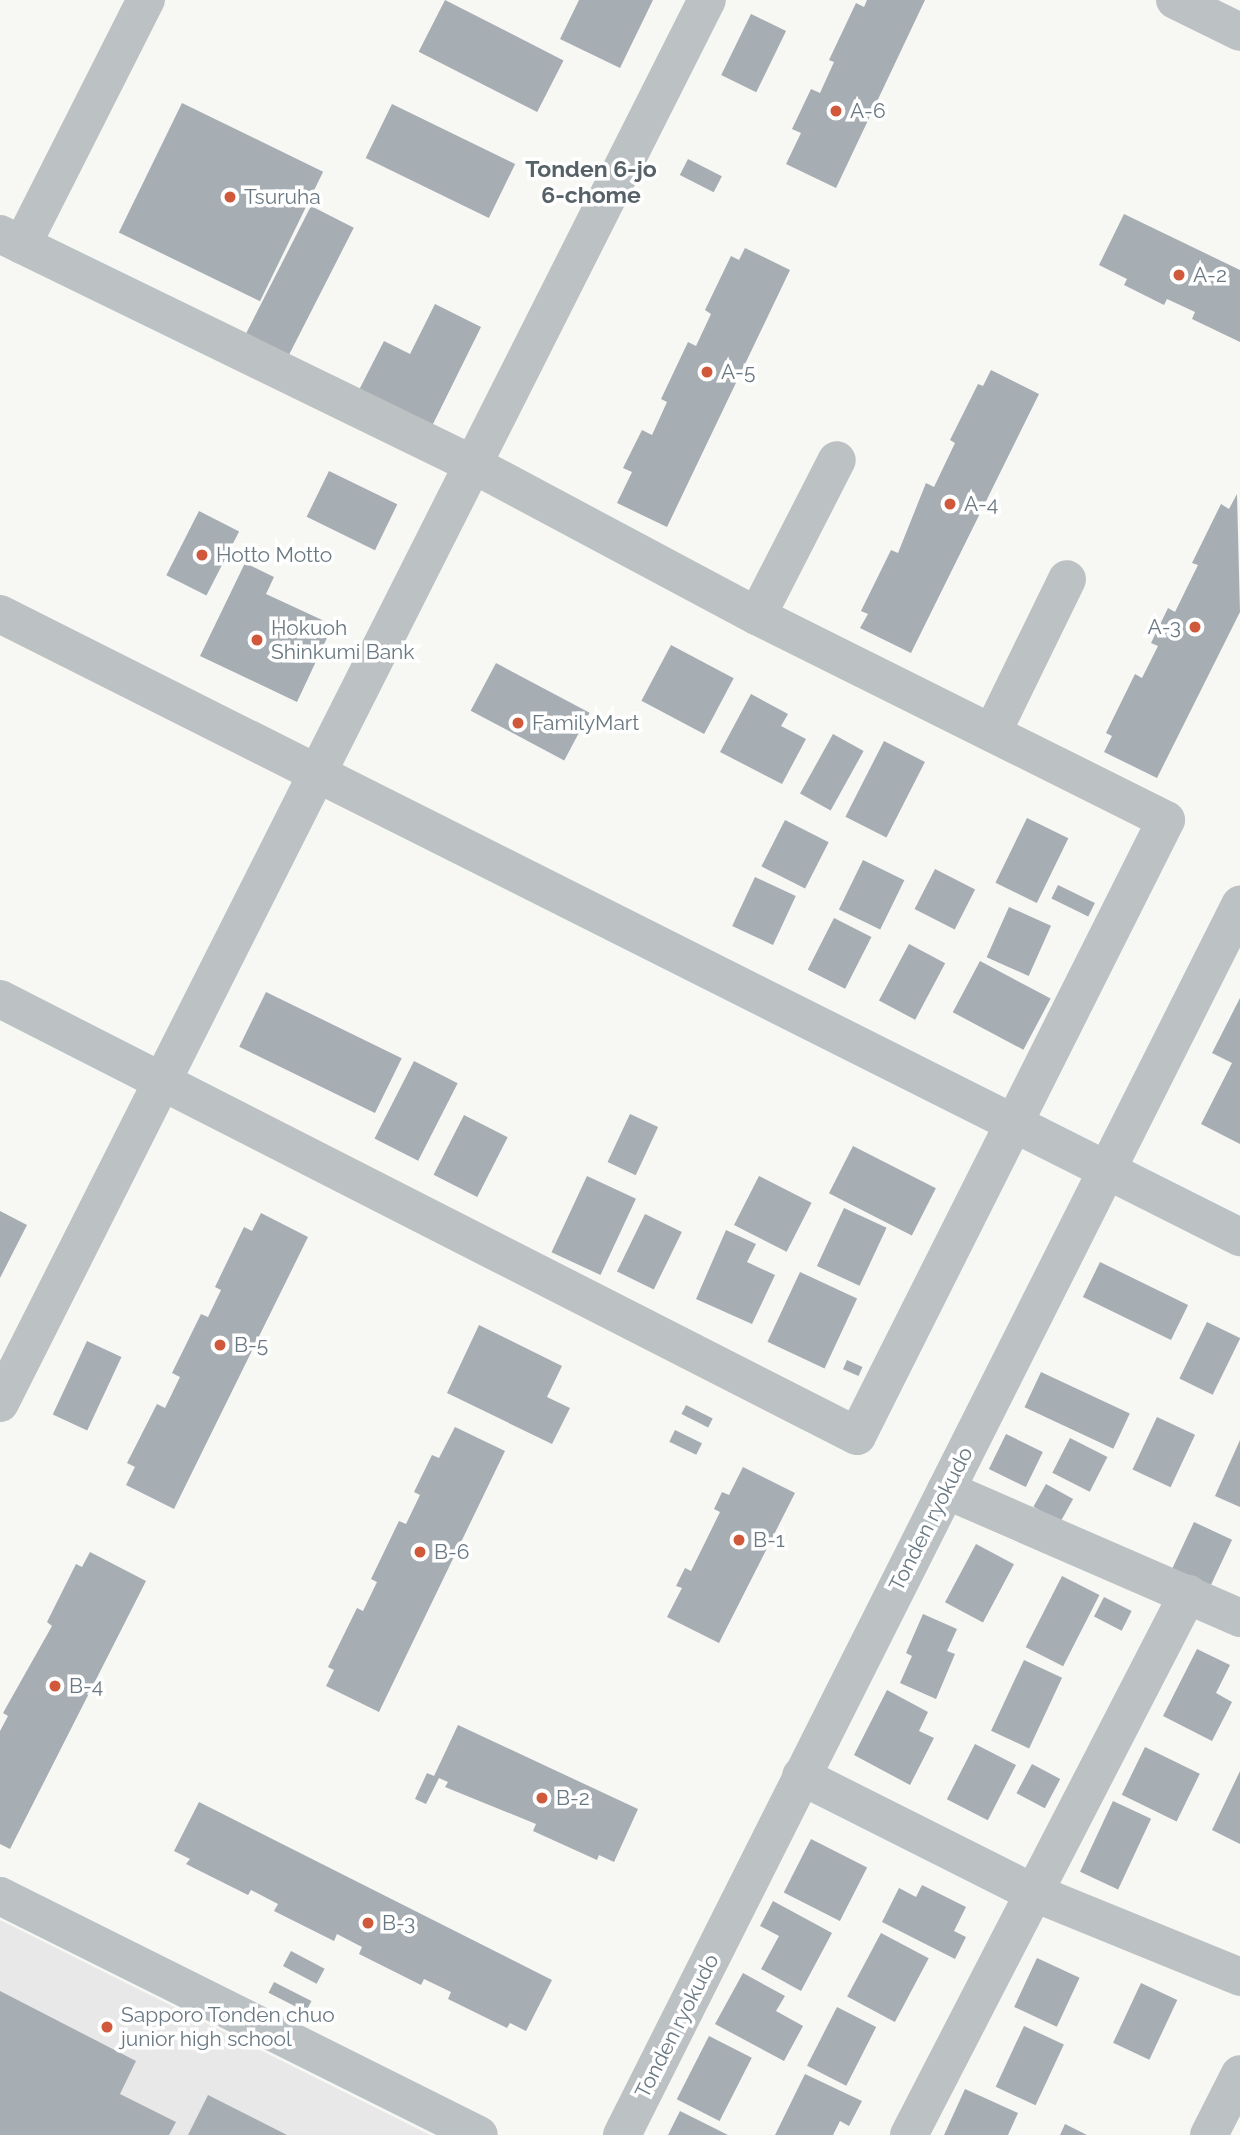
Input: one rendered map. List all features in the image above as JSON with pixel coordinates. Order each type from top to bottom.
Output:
[{"type":"street","points":[[0,999],[857,1436],[1016,1124],[1166,820],[757,616],[474,465],[11,240],[146,0]]},
{"type":"street","points":[[0,1403],[707,0]]},
{"type":"street","points":[[1175,0],[1240,32]]},
{"type":"street","points":[[757,616],[837,460]]},
{"type":"street","points":[[992,733],[1067,579]]},
{"type":"street","points":[[0,614],[1240,1237]]},
{"type":"street","name":"Tonden ryokudo","points":[[622,2135],[1240,905]]},
{"type":"street","points":[[946,1490],[1240,1618]]},
{"type":"street","points":[[909,2135],[1188,1594]]},
{"type":"street","points":[[801,1776],[1032,1892],[1240,1977]]},
{"type":"street","points":[[0,1895],[479,2135]]},
{"type":"street","points":[[1209,2135],[1240,2074]]},
{"type":"shaded area","name":"Sapporo Tonden chuo junior high school","points":[[0,1920],[430,2135],[0,2135]]},
{"type":"building","points":[[445,0],[564,60],[537,112],[419,52]]},
{"type":"building","points":[[579,0],[653,0],[620,68],[560,39]]},
{"type":"building","name":"A-6","points":[[867,0],[925,0],[836,188],[786,164],[801,133],[792,129],[811,89],[820,93],[834,62],[829,60],[856,3],[864,7]]},
{"type":"building","points":[[751,14],[786,31],[756,92],[721,75]]},
{"type":"building","points":[[182,103],[323,172],[260,301],[119,232]]},
{"type":"building","points":[[392,104],[515,164],[489,218],[366,158]]},
{"type":"building","points":[[688,159],[722,176],[714,192],[680,175]]},
{"type":"building","points":[[311,206],[354,228],[286,361],[243,339]]},
{"type":"building","name":"A-2","points":[[1124,214],[1240,270],[1240,342],[1192,319],[1195,312],[1167,299],[1164,305],[1124,285],[1127,279],[1099,265]]},
{"type":"building","name":"A-5","points":[[745,248],[790,270],[667,527],[617,503],[632,472],[623,468],[642,430],[652,435],[667,402],[661,399],[688,342],[696,346],[711,314],[705,310],[731,256],[739,260]]},
{"type":"building","points":[[435,304],[481,327],[432,426],[359,390],[384,341],[410,354]]},
{"type":"building","name":"A-4","points":[[991,370],[1039,394],[911,653],[860,628],[868,614],[861,611],[891,550],[898,553],[926,483],[934,487],[955,443],[950,440],[978,384],[983,386]]},
{"type":"building","points":[[329,471],[397,504],[375,550],[307,517]]},
{"type":"building","name":"A-3","points":[[1237,494],[1240,612],[1157,778],[1104,752],[1112,736],[1106,733],[1135,674],[1142,678],[1158,646],[1151,643],[1168,608],[1175,612],[1198,565],[1192,563],[1221,504],[1229,509]]},
{"type":"building","points":[[199,511],[239,531],[206,596],[166,575]]},
{"type":"building","points":[[245,563],[274,577],[266,594],[333,625],[297,702],[200,656]]},
{"type":"building","points":[[671,645],[734,678],[704,734],[641,701]]},
{"type":"building","points":[[496,663],[590,713],[564,760],[471,711]]},
{"type":"building","points":[[751,694],[788,714],[781,726],[806,739],[782,784],[720,752]]},
{"type":"building","points":[[833,734],[864,751],[831,810],[800,793]]},
{"type":"building","points":[[884,741],[925,762],[886,838],[845,817]]},
{"type":"building","points":[[1027,818],[1068,838],[1037,903],[995,883]]},
{"type":"building","points":[[785,820],[829,842],[805,889],[761,866]]},
{"type":"building","points":[[863,860],[904,880],[880,930],[839,909]]},
{"type":"building","points":[[935,869],[975,889],[955,930],[915,909]]},
{"type":"building","points":[[755,877],[796,896],[773,945],[732,926]]},
{"type":"building","points":[[1058,885],[1095,903],[1088,916],[1051,898]]},
{"type":"building","points":[[1009,907],[1051,926],[1029,976],[987,957]]},
{"type":"building","points":[[834,918],[871,937],[845,989],[808,970]]},
{"type":"building","points":[[909,944],[945,963],[915,1020],[879,1001]]},
{"type":"building","points":[[980,961],[1051,999],[1023,1050],[953,1012]]},
{"type":"building","points":[[266,992],[402,1058],[375,1113],[239,1047]]},
{"type":"building","points":[[1240,998],[1240,1144],[1201,1124],[1232,1063],[1212,1053]]},
{"type":"building","points":[[414,1061],[458,1083],[418,1161],[375,1139]]},
{"type":"building","points":[[630,1114],[658,1127],[636,1175],[608,1162]]},
{"type":"building","points":[[464,1115],[508,1137],[477,1197],[434,1175]]},
{"type":"building","points":[[853,1146],[936,1188],[912,1235],[829,1193]]},
{"type":"building","points":[[587,1176],[636,1199],[600,1275],[552,1252]]},
{"type":"building","points":[[759,1176],[812,1203],[787,1252],[734,1225]]},
{"type":"building","points":[[844,1208],[887,1228],[860,1286],[817,1266]]},
{"type":"building","points":[[0,1211],[27,1225],[0,1278]]},
{"type":"building","name":"B-5","points":[[261,1213],[308,1237],[174,1509],[126,1485],[135,1467],[127,1463],[157,1404],[165,1408],[180,1377],[172,1373],[201,1314],[208,1317],[221,1290],[215,1287],[244,1227],[252,1231]]},
{"type":"building","points":[[645,1214],[682,1232],[654,1289],[617,1272]]},
{"type":"building","points":[[726,1230],[756,1244],[747,1262],[775,1275],[752,1324],[696,1299]]},
{"type":"building","points":[[1100,1262],[1188,1305],[1171,1340],[1083,1297]]},
{"type":"building","points":[[800,1272],[857,1299],[825,1368],[767,1342]]},
{"type":"building","points":[[1207,1322],[1240,1338],[1213,1395],[1179,1379]]},
{"type":"building","points":[[479,1325],[562,1366],[547,1397],[570,1408],[552,1444],[447,1393]]},
{"type":"building","points":[[87,1341],[121,1357],[87,1430],[53,1414]]},
{"type":"building","points":[[847,1360],[863,1367],[858,1376],[843,1369]]},
{"type":"building","points":[[1041,1372],[1130,1413],[1113,1449],[1025,1407]]},
{"type":"building","points":[[686,1405],[713,1419],[708,1428],[681,1414]]},
{"type":"building","points":[[1157,1417],[1195,1435],[1171,1487],[1132,1470]]},
{"type":"building","name":"B-6","points":[[455,1427],[505,1451],[379,1712],[326,1686],[334,1670],[328,1667],[357,1608],[363,1611],[377,1582],[371,1579],[399,1521],[406,1524],[420,1495],[414,1492],[432,1455],[439,1458]]},
{"type":"building","points":[[675,1430],[702,1443],[696,1455],[669,1442]]},
{"type":"building","points":[[1006,1434],[1043,1452],[1026,1487],[989,1469]]},
{"type":"building","points":[[1070,1438],[1107,1457],[1090,1492],[1052,1473]]},
{"type":"building","points":[[1240,1440],[1240,1507],[1215,1496]]},
{"type":"building","name":"B-1","points":[[743,1467],[795,1493],[719,1643],[667,1617],[682,1588],[676,1586],[685,1568],[691,1571],[720,1512],[714,1509],[722,1492],[729,1495]]},
{"type":"building","points":[[1046,1484],[1073,1499],[1061,1522],[1033,1507]]},
{"type":"building","points":[[1194,1522],[1232,1540],[1209,1590],[1171,1572]]},
{"type":"building","points":[[976,1544],[1014,1564],[983,1622],[945,1602]]},
{"type":"building","name":"B-4","points":[[90,1552],[146,1581],[10,1849],[0,1844],[0,1731],[8,1716],[3,1713],[52,1626],[47,1622],[76,1564],[82,1567]]},
{"type":"building","points":[[1062,1576],[1099,1595],[1063,1666],[1026,1647]]},
{"type":"building","points":[[1104,1597],[1132,1611],[1122,1631],[1094,1617]]},
{"type":"building","points":[[923,1614],[957,1629],[947,1651],[955,1654],[936,1699],[900,1683],[912,1656],[906,1653]]},
{"type":"building","points":[[1197,1649],[1230,1665],[1216,1693],[1232,1702],[1212,1741],[1163,1716]]},
{"type":"building","points":[[1024,1660],[1062,1678],[1029,1748],[991,1731]]},
{"type":"building","points":[[887,1690],[928,1712],[919,1731],[934,1738],[910,1785],[854,1755]]},
{"type":"building","name":"B-2","points":[[458,1725],[638,1809],[614,1862],[599,1855],[597,1860],[533,1831],[536,1824],[445,1787],[448,1782],[439,1778],[426,1804],[415,1799],[427,1773],[434,1776]]},
{"type":"building","points":[[975,1744],[1016,1765],[988,1820],[947,1799]]},
{"type":"building","points":[[1145,1747],[1200,1774],[1177,1821],[1122,1795]]},
{"type":"building","points":[[1032,1764],[1060,1779],[1045,1808],[1017,1793]]},
{"type":"building","points":[[1240,1771],[1240,1844],[1212,1830]]},
{"type":"building","points":[[1113,1801],[1151,1819],[1118,1889],[1080,1872]]},
{"type":"building","name":"B-3","points":[[199,1802],[552,1980],[526,2031],[510,2023],[507,2028],[448,1999],[451,1992],[424,1979],[421,1985],[359,1954],[362,1947],[337,1934],[334,1941],[274,1911],[278,1904],[251,1890],[248,1895],[186,1864],[190,1859],[174,1851]]},
{"type":"building","points":[[811,1839],[867,1868],[840,1921],[784,1892]]},
{"type":"building","points":[[922,1885],[966,1907],[954,1931],[966,1937],[955,1959],[882,1922],[899,1888],[916,1897]]},
{"type":"building","points":[[773,1901],[832,1933],[801,1991],[761,1969],[779,1936],[760,1926]]},
{"type":"building","points":[[881,1933],[929,1958],[895,2022],[847,1997]]},
{"type":"building","points":[[291,1951],[325,1969],[317,1984],[283,1966]]},
{"type":"building","points":[[1037,1958],[1080,1978],[1057,2027],[1014,2007]]},
{"type":"building","points":[[743,1973],[785,1996],[776,2011],[803,2026],[784,2061],[715,2024]]},
{"type":"building","points":[[274,1982],[311,2001],[306,2012],[269,1993]]},
{"type":"building","points":[[1141,1983],[1177,2000],[1149,2060],[1113,2043]]},
{"type":"building","points":[[0,1991],[136,2061],[120,2094],[176,2122],[169,2135],[0,2135]]},
{"type":"building","points":[[837,2007],[876,2027],[846,2086],[807,2066]]},
{"type":"building","points":[[1024,2026],[1064,2045],[1036,2105],[996,2087]]},
{"type":"building","points":[[709,2036],[752,2058],[720,2121],[677,2099]]},
{"type":"building","points":[[805,2074],[862,2101],[849,2126],[840,2121],[833,2135],[775,2135]]},
{"type":"building","points":[[965,2089],[1018,2113],[1008,2135],[944,2135]]},
{"type":"building","points":[[208,2095],[287,2135],[188,2135]]},
{"type":"building","points":[[680,2111],[728,2135],[668,2135]]},
{"type":"building","points":[[1065,2124],[1087,2135],[1060,2135]]},
{"type":"place","name":"A-6","points":[[836,111]]},
{"type":"place","name":"Tsuruha","points":[[230,197]]},
{"type":"place","name":"A-2","points":[[1179,275]]},
{"type":"place","name":"A-5","points":[[707,372]]},
{"type":"place","name":"A-4","points":[[950,504]]},
{"type":"place","name":"Hotto Motto","points":[[202,555]]},
{"type":"place","name":"A-3","points":[[1195,627]]},
{"type":"place","name":"Hokuoh Shinkumi Bank","points":[[257,640]]},
{"type":"place","name":"FamilyMart","points":[[518,723]]},
{"type":"place","name":"B-5","points":[[220,1345]]},
{"type":"place","name":"B-1","points":[[739,1540]]},
{"type":"place","name":"B-6","points":[[420,1552]]},
{"type":"place","name":"B-4","points":[[55,1686]]},
{"type":"place","name":"B-2","points":[[542,1798]]},
{"type":"place","name":"B-3","points":[[368,1923]]},
{"type":"place","name":"Sapporo Tonden chuo junior high school","points":[[107,2027]]},
{"type":"district","name":"Tonden 6-jo 6-chome","points":[[591,182]]}]
